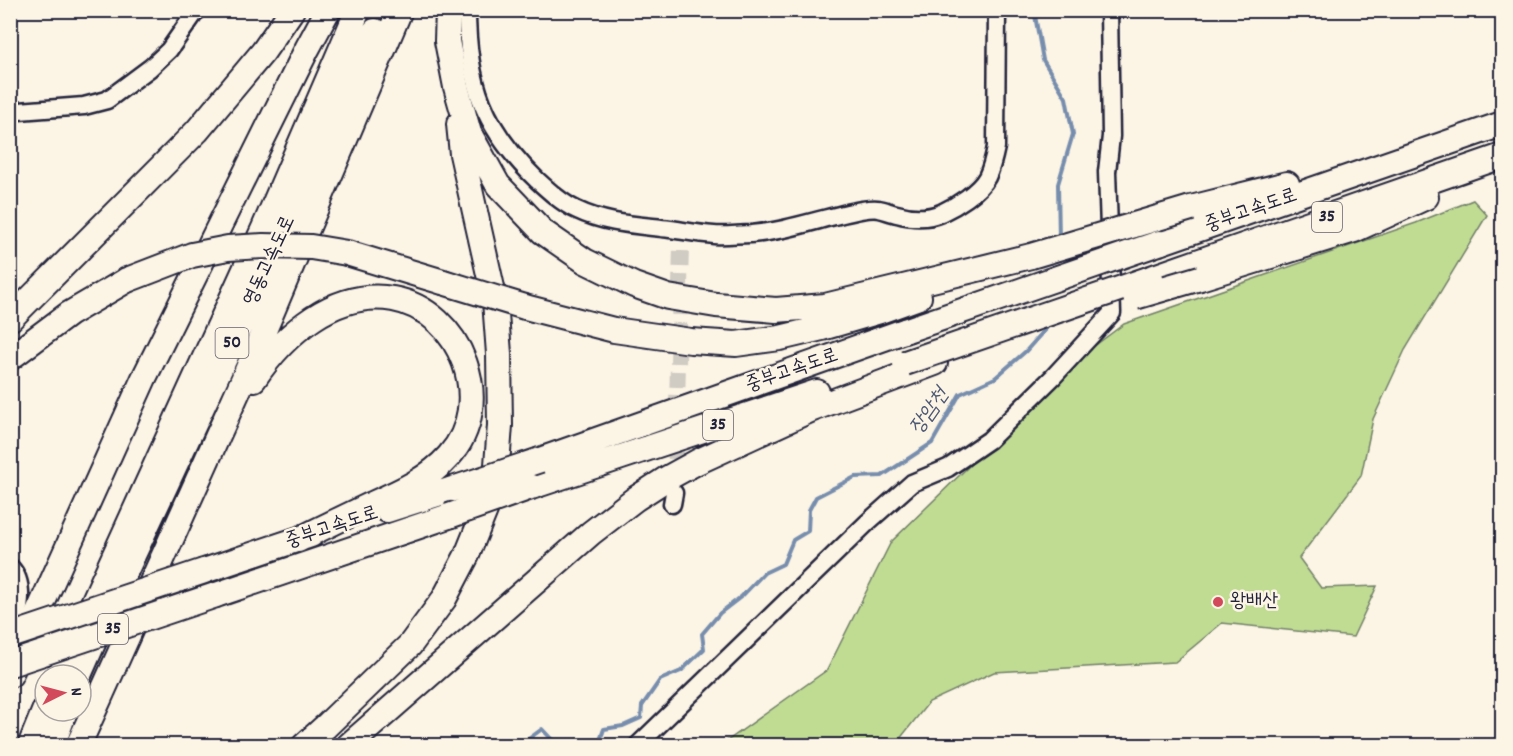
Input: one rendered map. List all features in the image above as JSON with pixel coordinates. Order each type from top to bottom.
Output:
[{"type":"highway","points":[[10,319],[197,131],[263,52],[291,10]]},
{"type":"highway","points":[[11,645],[75,501],[160,328],[255,144],[318,10]]},
{"type":"highway","points":[[10,675],[144,378],[328,10]]},
{"type":"highway","name":"영동고속도로","points":[[65,663],[264,228],[358,10]]},
{"type":"highway","name":"영동고속도로","points":[[85,663],[384,10]]},
{"type":"highway","points":[[78,746],[248,369],[400,10]]},
{"type":"highway","points":[[304,746],[410,645],[444,599],[467,555],[492,493],[500,425],[499,354],[495,301],[462,154],[447,41],[448,10]]},
{"type":"highway","points":[[452,70],[469,133],[498,185],[543,232],[585,261],[634,285],[668,297],[716,305],[776,310],[825,306],[1031,256],[1191,208],[1340,171],[1503,123]]},
{"type":"highway","name":"중부고속도로","points":[[10,636],[540,460],[1503,123]]},
{"type":"highway","points":[[348,746],[591,533],[635,499],[697,462],[810,410],[1032,328],[1354,230],[1423,199],[1503,157]]},
{"type":"highway","name":"중부고속도로","points":[[10,664],[905,363],[1503,157]]},
{"type":"highway","points":[[10,358],[69,314],[128,280],[192,255],[228,248],[311,247],[347,253],[525,307],[614,330],[691,341],[736,344],[780,338],[880,312],[1031,256]]},
{"type":"highway","points":[[221,428],[266,362],[292,333],[312,319],[348,301],[378,298],[393,299],[409,304],[438,322],[451,337],[469,372],[471,403],[465,431],[450,455],[427,476],[298,540]]},
{"type":"highway","points":[[30,746],[39,723]]},
{"type":"highway","points":[[52,746],[61,723]]},
{"type":"street","points":[[10,110],[84,106],[107,100],[150,68],[168,50],[197,10]]},
{"type":"street","points":[[467,10],[467,37],[477,93],[490,123],[530,172],[554,195],[576,210],[602,219],[682,238],[753,233],[794,227],[863,210],[879,209],[899,215],[918,217],[938,214],[958,204],[986,179],[996,147],[997,10]]},
{"type":"street","points":[[637,746],[868,522],[912,483],[948,468],[989,440],[1053,377],[1112,313],[1107,172],[1111,136],[1109,10]]},
{"type":"street","points":[[10,567],[15,571],[20,585],[19,604],[11,645]]},
{"type":"green space","points":[[1473,200],[1487,215],[1405,350],[1373,419],[1361,476],[1299,558],[1321,588],[1377,586],[1353,637],[1222,623],[1175,662],[994,672],[929,702],[895,745],[720,746],[827,670],[891,542],[1085,353],[1124,324],[1416,223]]},
{"type":"waterway","name":"장암천","points":[[1034,10],[1043,60],[1066,98],[1073,134],[1058,184],[1059,240]]},
{"type":"waterway","name":"장암천","points":[[598,746],[604,729],[623,726],[641,718],[642,706],[660,680],[681,671],[704,649],[702,634],[720,613],[742,596],[764,573],[783,564],[793,540],[808,531],[809,510],[816,497],[855,477],[882,476],[932,443],[960,394],[995,378],[1026,351],[1050,324]]},
{"type":"waterway","name":"장암천","points":[[519,746],[542,729],[558,746]]},
{"type":"tunnel","points":[[675,483],[681,246]]},
{"type":"place","name":"왕배산","points":[[1218,602]]}]
